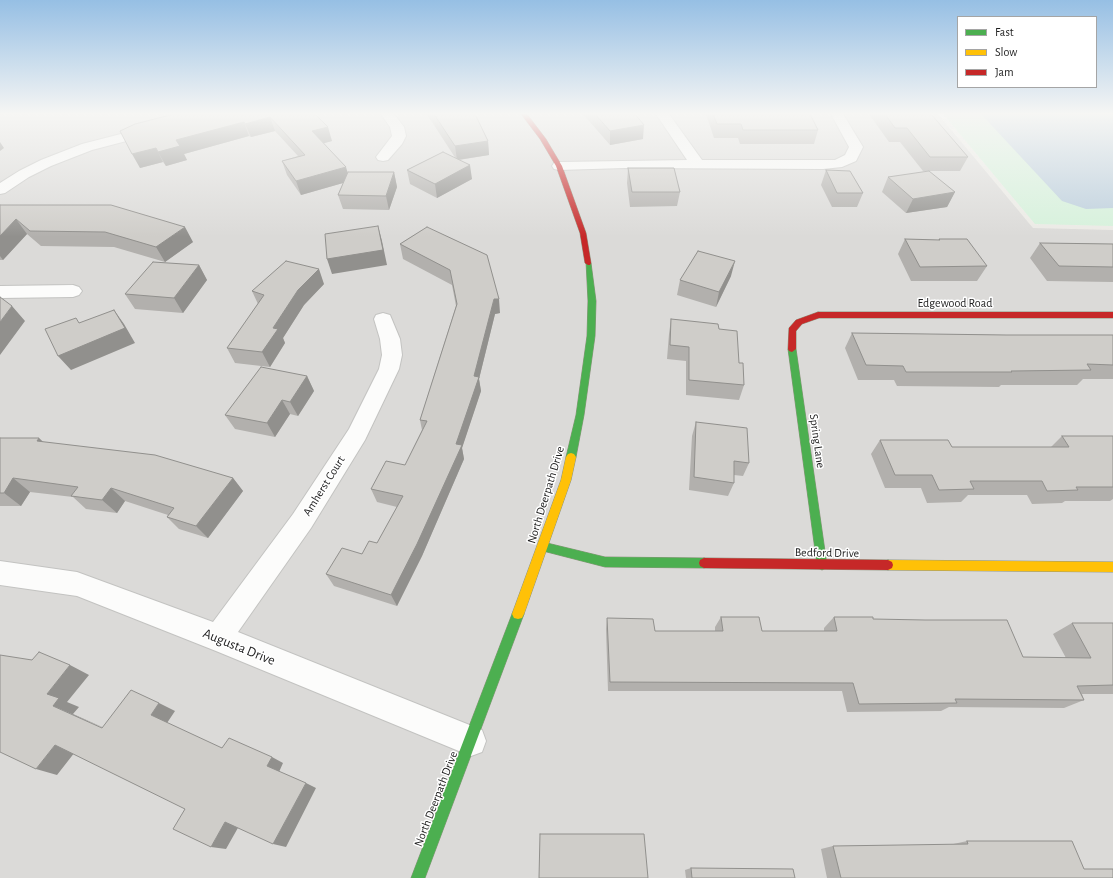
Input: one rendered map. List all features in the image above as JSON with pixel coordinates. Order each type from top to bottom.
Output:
[{"type":"street","points":[[0,190],[24,174],[46,163],[68,155]]},
{"type":"street","name":"North Deerpath Drive","points":[[418,878],[543,547],[567,473],[580,415],[591,336],[591,293],[588,261],[583,233],[559,166],[552,155]]},
{"type":"street","points":[[692,155],[698,164]]},
{"type":"street","points":[[559,166],[698,164],[823,165],[837,164],[857,155]]},
{"type":"street","points":[[0,292],[73,291]]},
{"type":"street","name":"Edgewood Road","points":[[799,322],[818,315],[1113,315]]},
{"type":"street","name":"Amherst Court","points":[[218,638],[302,521],[357,434],[388,369],[392,355],[390,339],[383,320]]},
{"type":"street","name":"Spring Lane","points":[[799,322],[792,330],[792,347],[822,565]]},
{"type":"street","name":"Bedford Drive","points":[[543,547],[605,562],[1113,567]]},
{"type":"street","name":"Augusta Drive","points":[[0,573],[77,584],[218,638],[471,741]]},
{"type":"shaded area","points":[[0,155],[972,155],[1033,228],[1113,230],[1113,878],[0,878]]},
{"type":"green space","points":[[977,155],[1113,155],[1113,226],[1035,224]]},
{"type":"water","points":[[1019,155],[1113,155],[1113,208],[1086,209],[1062,201]]},
{"type":"building","points":[[305,155],[335,155],[346,167],[296,181],[282,161]]},
{"type":"building","points":[[437,155],[449,155],[470,165],[435,184],[407,170]]},
{"type":"building","points":[[928,155],[966,155],[968,157],[930,157]]},
{"type":"building","points":[[628,168],[674,168],[680,192],[632,192]]},
{"type":"building","points":[[826,170],[850,171],[863,193],[837,193]]},
{"type":"building","points":[[929,171],[955,192],[913,199],[888,177]]},
{"type":"building","points":[[348,172],[394,172],[386,196],[338,195]]},
{"type":"building","points":[[0,205],[111,205],[185,227],[156,247],[105,232],[30,231],[16,219],[0,236]]},
{"type":"building","points":[[378,226],[383,250],[327,259],[325,234]]},
{"type":"building","points":[[427,227],[487,255],[499,299],[494,299],[474,376],[479,377],[456,444],[462,445],[417,544],[391,595],[326,574],[342,548],[362,554],[369,541],[377,543],[403,496],[371,489],[386,461],[405,465],[427,421],[420,420],[457,304],[450,270],[400,244]]},
{"type":"building","points":[[905,239],[967,239],[987,266],[920,267]]},
{"type":"building","points":[[1040,243],[1113,244],[1113,267],[1059,266]]},
{"type":"building","points":[[698,251],[735,261],[719,292],[680,280]]},
{"type":"building","points":[[286,261],[319,269],[298,290],[273,328],[278,329],[262,352],[227,348],[264,295],[252,291]]},
{"type":"building","points":[[153,262],[199,265],[174,298],[125,294]]},
{"type":"building","points":[[0,297],[12,306],[0,322]]},
{"type":"building","points":[[114,310],[125,328],[58,356],[45,329],[76,318],[79,323]]},
{"type":"building","points":[[671,319],[718,324],[719,329],[737,331],[739,363],[743,363],[744,385],[689,380],[689,347],[670,345]]},
{"type":"building","points":[[852,333],[1113,335],[1113,365],[1087,364],[1091,370],[906,372],[903,366],[866,365]]},
{"type":"building","points":[[261,367],[307,376],[290,402],[282,400],[267,423],[225,415]]},
{"type":"building","points":[[696,422],[747,428],[749,463],[734,461],[734,483],[694,477]]},
{"type":"building","points":[[1062,436],[1113,436],[1113,487],[1076,487],[1078,490],[1047,491],[1042,481],[970,481],[974,489],[939,490],[932,475],[895,475],[880,440],[948,440],[952,447],[1069,447]]},
{"type":"building","points":[[0,438],[39,438],[37,441],[155,455],[233,478],[196,526],[167,517],[174,508],[111,488],[102,500],[71,496],[78,487],[13,478],[4,493],[0,493]]},
{"type":"building","points":[[721,617],[759,617],[762,631],[837,631],[834,617],[873,617],[873,619],[925,620],[1007,620],[1023,657],[1091,658],[1072,623],[1113,623],[1113,685],[1077,686],[1084,700],[955,699],[957,703],[859,704],[853,683],[610,682],[607,618],[653,619],[655,631],[723,631]]},
{"type":"building","points":[[39,652],[70,665],[47,694],[59,698],[53,706],[102,728],[131,690],[159,703],[151,715],[222,748],[229,738],[272,757],[267,766],[306,783],[273,844],[225,822],[211,847],[173,829],[185,809],[55,745],[36,769],[0,752],[0,655],[32,660]]},
{"type":"building","points":[[540,834],[644,834],[648,878],[539,878]]},
{"type":"building","points":[[967,841],[1072,841],[1084,869],[1113,869],[1113,878],[841,878],[833,846],[968,844]]},
{"type":"building","points":[[691,868],[793,869],[795,878],[692,878]]},
{"type":"traffic: fast","points":[[571,457],[580,415],[591,336],[592,301],[588,263]]},
{"type":"traffic: fast","points":[[792,349],[822,565]]},
{"type":"traffic: fast","points":[[543,547],[605,562],[704,563]]},
{"type":"traffic: fast","points":[[418,878],[518,614]]},
{"type":"traffic: slow","points":[[518,614],[566,480],[571,457]]},
{"type":"traffic: slow","points":[[888,565],[1113,567]]},
{"type":"traffic: jam","points":[[552,155],[559,166],[583,233],[588,263]]},
{"type":"traffic: jam","points":[[792,349],[792,330],[799,322],[818,315],[1113,315]]},
{"type":"traffic: jam","points":[[704,563],[888,565]]}]
